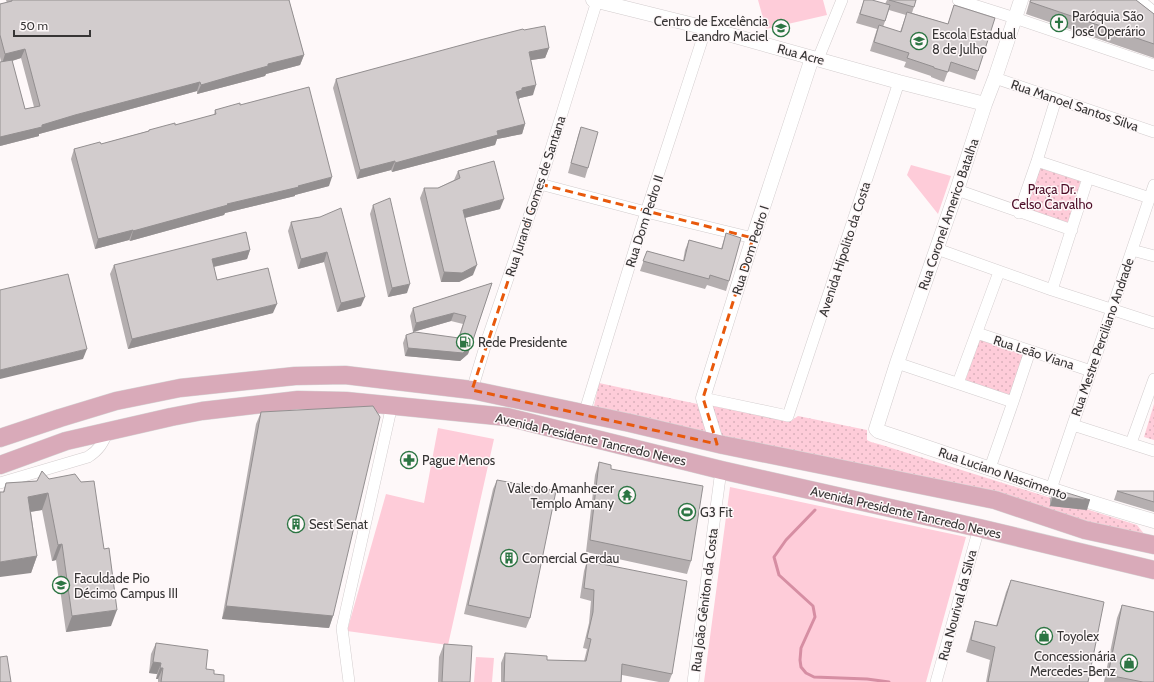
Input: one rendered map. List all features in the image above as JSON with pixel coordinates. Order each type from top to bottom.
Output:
[{"type":"main road","name":"Avenida Presidente Tancredo Neves","points":[[0,438],[116,401],[180,388],[295,376],[345,375],[472,390],[630,423],[713,443],[995,500],[1085,530],[1154,545]]},
{"type":"main road","name":"Avenida Presidente Tancredo Neves","points":[[0,465],[66,441],[202,411],[298,400],[346,401],[392,405],[507,417],[726,471],[978,528],[1154,570]]},
{"type":"main road","points":[[713,443],[726,471]]},
{"type":"street","name":"Rua Acre","points":[[595,0],[706,28],[899,82],[985,104]]},
{"type":"street","name":"Rua Jurandi Gomes de Santana","points":[[472,390],[487,340],[540,184],[595,0]]},
{"type":"street","points":[[815,58],[842,0]]},
{"type":"street","points":[[958,0],[1154,65]]},
{"type":"street","name":"Rua Coronel Americo Batalha","points":[[876,429],[897,363],[1021,0]]},
{"type":"street","points":[[1137,0],[1154,14]]},
{"type":"street","name":"Rua Dom Pedro II","points":[[584,414],[646,212],[706,28]]},
{"type":"street","name":"Rua Dom Pedro I","points":[[703,398],[753,238],[815,58]]},
{"type":"street","name":"Rua Manoel Santos Silva","points":[[995,78],[1154,132]]},
{"type":"street","name":"Avenida Hipolito da Costa","points":[[703,398],[788,416],[899,82]]},
{"type":"street","points":[[1019,213],[1056,99]]},
{"type":"street","points":[[1037,161],[1150,198]]},
{"type":"street","points":[[1052,290],[1088,178]]},
{"type":"street","points":[[540,184],[753,238]]},
{"type":"street","name":"Rua Mestre Perciliano Andrade","points":[[1051,489],[1154,185]]},
{"type":"street","points":[[957,190],[1019,213],[1072,230]]},
{"type":"street","points":[[937,249],[999,272],[1154,323]]},
{"type":"street","points":[[1132,250],[1154,256]]},
{"type":"street","points":[[958,383],[999,272]]},
{"type":"street","name":"Rua Leão Viana","points":[[977,333],[1091,371]]},
{"type":"street","points":[[990,468],[1030,351]]},
{"type":"street","points":[[897,363],[1013,402]]},
{"type":"street","points":[[1131,443],[1152,392],[1154,379]]},
{"type":"street","points":[[703,398],[713,443]]},
{"type":"street","points":[[349,682],[342,628],[392,405]]},
{"type":"street","points":[[1073,425],[1154,451]]},
{"type":"street","name":"Rua Luciano Nascimento","points":[[876,429],[878,431],[1051,489],[1154,521]]},
{"type":"street","points":[[0,483],[88,457],[96,453],[108,432]]},
{"type":"street","name":"Rua João Gêniton da Costa","points":[[693,682],[726,471]]},
{"type":"street","name":"Rua Nourival da Silva","points":[[936,682],[978,528]]},
{"type":"highlighted area","points":[[540,184],[753,238],[703,398],[717,444],[472,390]]},
{"type":"green space","points":[[758,0],[823,0],[827,15],[766,29]]},
{"type":"green space","points":[[911,165],[951,176],[938,214],[907,175]]},
{"type":"green space","name":"Praça Dr. Celso Carvalho","points":[[1038,166],[1081,180],[1068,224],[1024,212]]},
{"type":"green space","points":[[980,336],[1028,353],[1013,398],[965,381]]},
{"type":"green space","points":[[599,383],[702,405],[709,434],[594,406]]},
{"type":"green space","points":[[1154,404],[1154,440],[1144,437]]},
{"type":"green space","points":[[708,405],[791,421],[798,416],[867,430],[867,440],[871,442],[1137,525],[1145,535],[718,436]]},
{"type":"green space","points":[[438,428],[494,439],[448,645],[347,631],[386,494],[424,503]]},
{"type":"green space","points":[[730,487],[966,537],[926,682],[704,682]]},
{"type":"green space","points":[[476,657],[494,658],[492,682],[474,682]]},
{"type":"building","points":[[12,0],[289,0],[304,55],[268,64],[268,66],[201,85],[200,82],[75,115],[42,125],[42,127],[0,137],[0,62],[12,60],[25,109],[40,106],[25,49],[5,54],[0,35],[0,4]]},
{"type":"building","points":[[864,0],[872,0],[890,5],[885,21],[860,14]]},
{"type":"building","points":[[889,0],[916,0],[914,7]]},
{"type":"building","points":[[1031,0],[1136,0],[1154,14],[1154,44],[1030,2]]},
{"type":"building","points":[[954,5],[995,18],[978,71],[951,62],[948,72],[907,58],[909,53],[874,42],[879,25],[901,32],[907,12],[948,24]]},
{"type":"building","points":[[545,26],[549,48],[529,52],[536,85],[522,88],[522,90],[516,92],[525,124],[497,131],[498,135],[395,163],[395,161],[360,170],[336,79],[523,29]]},
{"type":"building","points":[[309,87],[332,177],[298,186],[299,187],[227,204],[228,205],[133,231],[98,239],[74,149],[100,142],[101,144],[175,123],[175,125],[216,114],[215,110]]},
{"type":"building","points":[[581,127],[598,132],[588,168],[571,163]]},
{"type":"building","points":[[494,161],[504,199],[463,210],[477,265],[462,273],[444,272],[424,188],[438,188],[460,178],[458,171]]},
{"type":"building","points":[[390,198],[410,284],[392,288],[373,205]]},
{"type":"building","points":[[341,208],[365,297],[341,303],[327,252],[301,259],[291,222],[320,217]]},
{"type":"building","points":[[246,232],[250,250],[212,259],[217,280],[268,268],[277,304],[132,339],[114,265]]},
{"type":"building","points":[[726,233],[741,238],[729,281],[710,275],[709,279],[643,261],[647,251],[684,261],[689,240],[722,249]]},
{"type":"building","points":[[68,274],[87,349],[0,370],[0,290]]},
{"type":"building","points":[[492,283],[471,346],[463,353],[408,348],[406,335],[415,332],[459,338],[466,316],[454,313],[416,323],[413,308]]},
{"type":"building","name":"Sest Senat","points":[[373,406],[380,417],[333,616],[226,606],[261,412]]},
{"type":"building","points":[[599,462],[611,465],[611,469],[703,486],[691,561],[590,540]]},
{"type":"building","points":[[42,471],[49,479],[75,474],[81,482],[94,481],[104,549],[109,548],[117,610],[72,616],[62,544],[58,545],[48,493],[28,497],[37,556],[0,562],[0,492],[4,492],[6,483],[37,481]]},
{"type":"building","name":"Comercial Gerdau","points":[[497,480],[556,491],[530,618],[468,605]]},
{"type":"building","points":[[1053,491],[1061,491],[1090,500],[1053,496]]},
{"type":"building","points":[[1117,491],[1154,491],[1154,502]]},
{"type":"building","points":[[587,561],[687,581],[672,674],[622,664],[621,682],[504,682],[505,653],[547,656],[547,660],[586,661],[591,639],[587,638],[593,612],[594,590],[584,588]]},
{"type":"building","name":"Toyolex","points":[[1011,580],[1104,602],[1088,682],[988,682],[995,647],[971,640],[975,621],[997,626]]},
{"type":"building","name":"Concessionária Mercedes-Benz","points":[[1122,605],[1154,612],[1154,682],[1143,682],[1108,675]]},
{"type":"building","points":[[156,643],[208,650],[206,669],[214,670],[214,674],[224,675],[224,682],[161,682],[163,668],[160,668],[161,663],[153,662]]},
{"type":"building","points":[[444,644],[472,646],[470,682],[442,682]]},
{"type":"building","points":[[7,656],[11,682],[0,682],[0,657]]},
{"type":"waterway","points":[[815,510],[786,540],[774,557],[779,575],[813,606],[815,617],[801,648],[801,667],[806,673],[814,677],[867,679],[889,682]]},
{"type":"place","name":"Paróquia São José Operário","points":[[1059,23]]},
{"type":"place","name":"Centro de Excelência Leandro Maciel","points":[[781,28]]},
{"type":"place","name":"Escola Estadual 8 de Julho","points":[[919,41]]},
{"type":"place","name":"Rede Presidente","points":[[465,342]]},
{"type":"place","name":"Pague Menos","points":[[409,460]]},
{"type":"place","name":"Vale do Amanhecer Templo Amany","points":[[627,495]]},
{"type":"place","name":"G3 Fit","points":[[687,512]]},
{"type":"place","name":"Sest Senat","points":[[296,524]]},
{"type":"place","name":"Comercial Gerdau","points":[[509,558]]},
{"type":"place","name":"Faculdade Pio Décimo Campus III","points":[[61,585]]},
{"type":"place","name":"Toyolex","points":[[1044,636]]},
{"type":"place","name":"Concessionária Mercedes-Benz","points":[[1129,663]]}]
